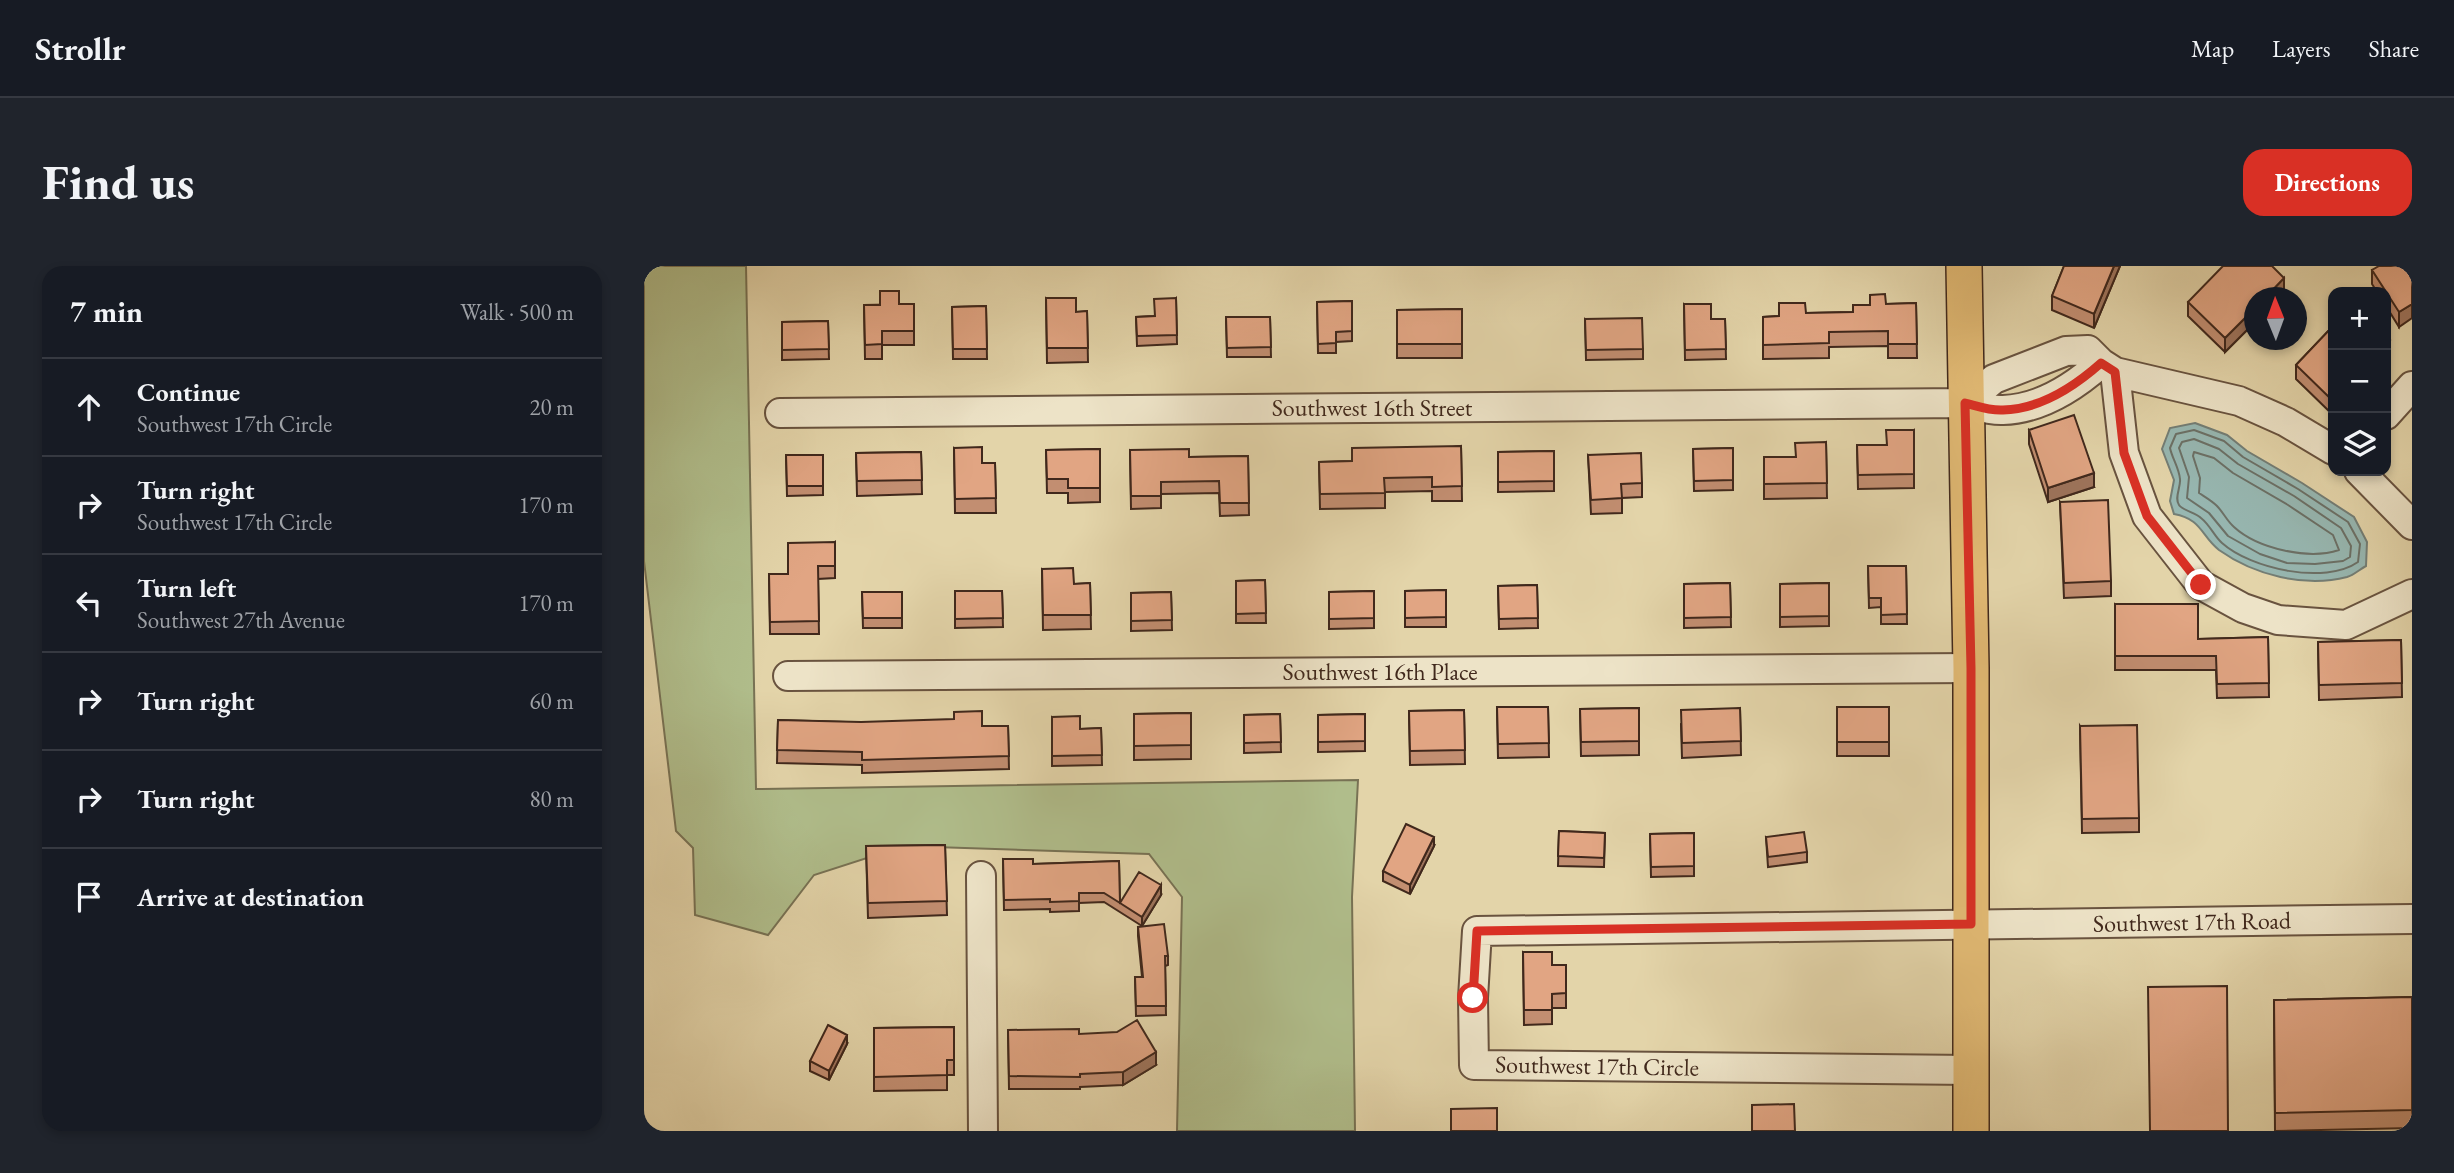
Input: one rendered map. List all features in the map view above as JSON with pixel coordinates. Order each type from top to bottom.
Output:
[{"type":"main road","points":[[1964,266],[1971,668],[1971,1131]]},
{"type":"street","points":[[1965,403],[1994,379],[2066,351],[2088,350],[2108,368],[2239,401],[2286,422],[2328,447]]},
{"type":"street","points":[[2041,361],[2057,394]]},
{"type":"street","points":[[2108,368],[2124,453],[2147,516],[2201,585],[2243,608],[2278,620],[2346,625],[2412,594]]},
{"type":"street","name":"Southwest 16th Street","points":[[780,413],[1965,403],[2001,411],[2032,406],[2108,368]]},
{"type":"street","points":[[2388,413],[2412,386]]},
{"type":"street","points":[[2364,476],[2412,525]]},
{"type":"street","name":"Southwest 16th Place","points":[[789,676],[1971,668]]},
{"type":"street","points":[[981,876],[982,1131]]},
{"type":"street","name":"Southwest 17th Road","points":[[1971,924],[2412,919]]},
{"type":"street","name":"Southwest 17th Circle","points":[[1971,924],[1477,931],[1473,998],[1474,1065],[1971,1070]]},
{"type":"green space","points":[[644,266],[746,266],[756,789],[1358,780],[1352,897],[1355,1131],[1177,1131],[1182,897],[1149,854],[904,846],[814,875],[768,935],[695,915],[693,848],[676,831],[644,561]]},
{"type":"water","points":[[2195,423],[2227,435],[2247,451],[2354,517],[2367,542],[2366,566],[2350,576],[2331,580],[2280,577],[2233,559],[2213,545],[2196,524],[2174,514],[2170,501],[2174,480],[2162,449],[2170,428]]},
{"type":"building","points":[[2064,266],[2114,266],[2094,314],[2052,296]]},
{"type":"building","points":[[2223,266],[2272,266],[2284,278],[2275,287],[2244,287],[2244,319],[2225,338],[2188,302]]},
{"type":"building","points":[[2379,266],[2412,266],[2412,304],[2399,312],[2391,300],[2391,287],[2383,287],[2372,270]]},
{"type":"building","points":[[880,291],[899,291],[899,304],[914,304],[914,331],[882,331],[882,344],[865,345],[864,305],[880,305]]},
{"type":"building","points":[[1885,294],[1886,304],[1916,303],[1917,344],[1888,344],[1888,331],[1829,332],[1829,343],[1763,345],[1763,317],[1779,316],[1779,303],[1805,303],[1806,313],[1853,312],[1853,305],[1870,305],[1870,295]]},
{"type":"building","points":[[1046,298],[1076,298],[1076,312],[1087,311],[1088,348],[1047,348]]},
{"type":"building","points":[[1176,298],[1177,335],[1137,336],[1136,317],[1155,316],[1154,299]]},
{"type":"building","points":[[1352,301],[1352,331],[1336,332],[1336,343],[1318,344],[1317,302]]},
{"type":"building","points":[[1684,304],[1711,304],[1711,319],[1725,319],[1726,349],[1685,350]]},
{"type":"building","points":[[986,306],[987,349],[953,349],[952,307]]},
{"type":"building","points":[[1462,309],[1462,344],[1397,344],[1397,310]]},
{"type":"building","points":[[1226,317],[1270,317],[1271,347],[1227,348]]},
{"type":"building","points":[[1642,318],[1643,349],[1586,350],[1585,319]]},
{"type":"building","points":[[828,321],[829,349],[782,350],[782,322]]},
{"type":"building","points":[[2328,331],[2328,396],[2296,365]]},
{"type":"building","points":[[2074,415],[2094,473],[2048,488],[2029,430]]},
{"type":"building","points":[[1886,430],[1914,430],[1914,474],[1858,475],[1857,445],[1887,445]]},
{"type":"building","points":[[1826,442],[1827,483],[1764,484],[1764,457],[1796,457],[1795,443]]},
{"type":"building","points":[[1461,446],[1462,486],[1432,487],[1432,477],[1384,478],[1385,493],[1320,494],[1319,462],[1352,461],[1352,448]]},
{"type":"building","points":[[982,447],[982,463],[995,463],[996,498],[955,499],[954,448]]},
{"type":"building","points":[[1733,448],[1733,480],[1694,481],[1693,449]]},
{"type":"building","points":[[1100,449],[1100,488],[1068,488],[1068,479],[1047,479],[1046,450]]},
{"type":"building","points":[[1189,449],[1189,457],[1248,456],[1249,503],[1220,503],[1219,481],[1161,482],[1161,496],[1131,496],[1130,450]]},
{"type":"building","points":[[1554,451],[1554,481],[1498,482],[1498,452]]},
{"type":"building","points":[[921,452],[922,480],[857,481],[856,453]]},
{"type":"building","points":[[1641,453],[1642,483],[1621,484],[1622,498],[1591,500],[1588,455]]},
{"type":"building","points":[[786,455],[823,455],[823,486],[787,486]]},
{"type":"building","points":[[2108,500],[2111,581],[2064,583],[2060,502]]},
{"type":"building","points":[[835,542],[835,566],[818,566],[819,621],[770,622],[769,574],[788,574],[788,543]]},
{"type":"building","points":[[1868,566],[1906,566],[1907,614],[1881,615],[1881,598],[1869,598]]},
{"type":"building","points":[[1073,568],[1074,584],[1090,583],[1091,615],[1043,615],[1042,569]]},
{"type":"building","points":[[1265,580],[1266,613],[1236,614],[1236,581]]},
{"type":"building","points":[[1730,583],[1731,617],[1684,618],[1684,584]]},
{"type":"building","points":[[1829,583],[1829,616],[1780,617],[1780,584]]},
{"type":"building","points":[[1537,585],[1538,618],[1499,619],[1498,586]]},
{"type":"building","points":[[1446,590],[1446,617],[1405,618],[1405,591]]},
{"type":"building","points":[[955,591],[1002,591],[1003,618],[955,619]]},
{"type":"building","points":[[1374,591],[1374,618],[1329,619],[1329,592]]},
{"type":"building","points":[[862,592],[902,592],[902,618],[863,618]]},
{"type":"building","points":[[1171,592],[1172,620],[1131,621],[1131,593]]},
{"type":"building","points":[[2115,604],[2198,604],[2198,639],[2268,637],[2269,683],[2217,684],[2216,656],[2115,656]]},
{"type":"building","points":[[2401,640],[2402,683],[2319,685],[2318,642]]},
{"type":"building","points":[[1497,707],[1548,707],[1549,743],[1498,744]]},
{"type":"building","points":[[1837,707],[1889,707],[1889,742],[1837,742]]},
{"type":"building","points":[[1639,708],[1639,741],[1581,742],[1580,709]]},
{"type":"building","points":[[1740,708],[1741,741],[1682,743],[1681,710]]},
{"type":"building","points":[[1464,710],[1465,750],[1410,751],[1409,711]]},
{"type":"building","points":[[982,711],[982,726],[1008,726],[1009,756],[862,760],[862,752],[777,750],[778,720],[861,722],[954,719],[954,712]]},
{"type":"building","points":[[1191,713],[1191,745],[1134,746],[1134,714]]},
{"type":"building","points":[[1280,714],[1281,742],[1244,743],[1244,715]]},
{"type":"building","points":[[1365,714],[1365,741],[1318,742],[1318,715]]},
{"type":"building","points":[[1080,716],[1080,729],[1101,728],[1102,755],[1052,756],[1052,717]]},
{"type":"building","points":[[2137,725],[2139,818],[2082,819],[2080,726]]},
{"type":"building","points":[[1406,824],[1434,837],[1410,885],[1383,871]]},
{"type":"building","points":[[1559,831],[1605,833],[1604,858],[1558,856]]},
{"type":"building","points":[[1804,832],[1807,852],[1768,857],[1766,837]]},
{"type":"building","points":[[1694,833],[1694,866],[1651,867],[1650,834]]},
{"type":"building","points":[[945,845],[947,901],[868,903],[866,846]]},
{"type":"building","points":[[1003,859],[1033,859],[1033,864],[1119,861],[1120,903],[1104,893],[1079,893],[1079,901],[1004,900]]},
{"type":"building","points":[[1139,872],[1161,885],[1142,917],[1120,903]]},
{"type":"building","points":[[1164,924],[1168,956],[1165,956],[1166,1006],[1136,1006],[1135,977],[1143,977],[1138,927]]},
{"type":"building","points":[[1523,952],[1552,952],[1552,965],[1566,965],[1566,993],[1552,994],[1552,1010],[1524,1010]]},
{"type":"building","points":[[2227,986],[2228,1131],[2150,1131],[2148,987]]},
{"type":"building","points":[[2412,997],[2412,1110],[2275,1113],[2274,1000]]},
{"type":"building","points":[[1137,1020],[1156,1052],[1123,1072],[1080,1074],[1080,1077],[1009,1076],[1008,1030],[1079,1029],[1079,1034],[1117,1032]]},
{"type":"building","points":[[828,1025],[847,1035],[829,1071],[810,1061]]},
{"type":"building","points":[[954,1027],[954,1060],[947,1060],[947,1075],[874,1077],[874,1028]]},
{"type":"building","points":[[1794,1104],[1795,1131],[1752,1131],[1752,1105]]},
{"type":"building","points":[[1497,1108],[1497,1131],[1451,1131],[1451,1109]]},
{"type":"route","points":[[1473,998],[1477,931],[1971,924],[1971,668],[1965,403],[2001,411],[2032,406],[2079,383],[2101,363],[2115,372],[2124,453],[2147,516],[2201,585]]}]
